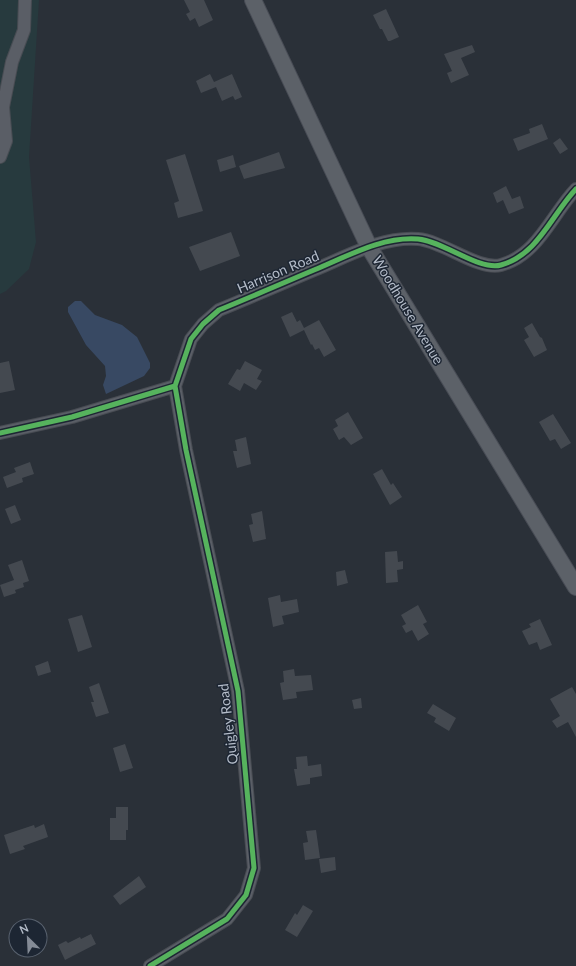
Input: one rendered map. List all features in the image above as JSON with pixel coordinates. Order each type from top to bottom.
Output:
[{"type":"main road","name":"Woodhouse Avenue","points":[[252,0],[369,247],[576,587]]},
{"type":"street","points":[[0,157],[6,141],[3,107],[12,62],[24,30],[25,0]]},
{"type":"street","name":"Harrison Road","points":[[175,386],[191,339],[203,324],[219,310],[369,247],[401,240],[418,239],[443,245],[484,265],[500,265],[520,256],[539,238],[576,189]]},
{"type":"street","points":[[0,433],[72,417],[175,386]]},
{"type":"street","name":"Quigley Road","points":[[150,966],[227,919],[246,895],[254,868],[238,691],[186,450],[175,386]]},
{"type":"green space","points":[[0,0],[39,0],[29,157],[36,242],[29,269],[6,291],[0,294]]},
{"type":"water","points":[[75,301],[81,301],[95,315],[122,325],[137,337],[150,363],[150,368],[144,376],[106,394],[103,385],[106,376],[105,366],[86,345],[68,312],[68,307]]},
{"type":"building","points":[[184,0],[204,0],[213,20],[199,27],[195,18],[190,21],[186,14],[190,12]]},
{"type":"building","points":[[386,9],[399,37],[390,41],[388,41],[382,29],[380,29],[373,15]]},
{"type":"building","points":[[472,45],[475,52],[461,58],[469,75],[451,83],[447,73],[452,71],[444,54]]},
{"type":"building","points":[[210,74],[214,82],[232,74],[242,97],[235,100],[233,96],[222,101],[216,87],[201,93],[196,81]]},
{"type":"building","points":[[542,124],[548,139],[518,151],[513,139],[530,133],[529,129]]},
{"type":"building","points":[[560,138],[568,149],[560,154],[553,143]]},
{"type":"building","points":[[279,152],[285,168],[244,179],[239,166]]},
{"type":"building","points":[[185,154],[203,211],[178,218],[174,203],[179,201],[166,160]]},
{"type":"building","points":[[233,155],[236,167],[220,172],[217,160]]},
{"type":"building","points":[[506,186],[512,199],[520,196],[524,208],[509,214],[503,200],[497,203],[493,193]]},
{"type":"building","points":[[231,232],[240,256],[200,271],[189,247]]},
{"type":"building","points":[[292,312],[297,322],[300,320],[304,328],[319,320],[336,350],[324,357],[319,348],[315,350],[312,344],[311,345],[304,330],[290,337],[281,317]]},
{"type":"building","points":[[532,323],[542,338],[547,350],[534,357],[524,340],[529,337],[524,328]]},
{"type":"building","points":[[9,361],[15,390],[0,393],[0,363]]},
{"type":"building","points":[[245,361],[262,370],[257,379],[262,381],[256,390],[244,383],[240,391],[228,384],[237,369],[240,370]]},
{"type":"building","points":[[348,412],[363,438],[351,445],[344,437],[339,440],[333,429],[338,426],[335,420]]},
{"type":"building","points":[[553,414],[571,443],[561,449],[555,439],[550,441],[539,422]]},
{"type":"building","points":[[246,437],[251,464],[237,468],[233,451],[237,451],[235,440]]},
{"type":"building","points":[[30,462],[34,474],[22,478],[23,482],[7,488],[3,477],[16,472],[14,468]]},
{"type":"building","points":[[382,469],[391,485],[393,483],[402,497],[390,505],[373,474]]},
{"type":"building","points":[[15,505],[21,520],[11,524],[5,509]]},
{"type":"building","points":[[262,511],[266,539],[253,542],[249,525],[253,524],[251,514]]},
{"type":"building","points":[[397,551],[398,562],[403,561],[403,569],[397,570],[398,582],[386,583],[385,552]]},
{"type":"building","points":[[22,560],[29,581],[23,583],[24,587],[15,590],[16,593],[4,597],[0,585],[14,580],[8,565]]},
{"type":"building","points":[[345,570],[348,583],[337,586],[336,572]]},
{"type":"building","points":[[280,595],[281,602],[297,599],[299,612],[282,616],[284,624],[273,627],[268,598]]},
{"type":"building","points":[[418,605],[427,622],[423,624],[429,634],[418,641],[412,630],[406,633],[402,626],[406,624],[401,615]]},
{"type":"building","points":[[82,615],[92,647],[78,652],[68,619]]},
{"type":"building","points":[[540,619],[552,645],[540,650],[537,642],[529,645],[522,631],[531,627],[529,624]]},
{"type":"building","points":[[48,661],[51,672],[38,676],[35,666]]},
{"type":"building","points":[[294,669],[295,676],[311,675],[313,690],[296,692],[297,698],[283,700],[280,683],[284,682],[283,671]]},
{"type":"building","points":[[99,683],[109,713],[96,717],[91,702],[94,702],[89,687]]},
{"type":"building","points":[[572,687],[576,694],[576,737],[568,722],[557,728],[552,721],[560,716],[550,699]]},
{"type":"building","points":[[361,698],[362,708],[354,709],[352,700]]},
{"type":"building","points":[[433,704],[456,718],[449,731],[434,722],[436,718],[427,713]]},
{"type":"building","points":[[125,744],[133,768],[120,772],[113,748]]},
{"type":"building","points":[[307,756],[308,766],[321,764],[322,776],[310,778],[310,784],[297,786],[294,769],[297,769],[296,757]]},
{"type":"building","points":[[116,807],[128,807],[128,830],[126,830],[126,840],[110,840],[110,818],[116,818]]},
{"type":"building","points":[[44,824],[48,837],[23,846],[25,849],[10,854],[4,835],[34,825],[35,828]]},
{"type":"building","points":[[316,830],[320,858],[305,860],[303,843],[308,842],[306,831]]},
{"type":"building","points":[[335,857],[336,870],[321,873],[319,859]]},
{"type":"building","points":[[139,876],[146,887],[120,905],[113,896]]},
{"type":"building","points":[[303,905],[313,911],[297,937],[285,930],[295,913],[297,915]]},
{"type":"building","points":[[91,934],[96,944],[65,960],[58,945],[66,941],[68,943],[80,937],[81,939]]},
{"type":"cycle path","points":[[150,966],[227,919],[246,895],[254,868],[238,691],[186,450],[175,386],[191,339],[203,324],[219,310],[364,248],[378,244],[405,239],[418,239],[428,241],[482,264],[492,266],[501,265],[514,260],[535,243],[576,189]]},
{"type":"cycle path","points":[[0,433],[72,417],[175,386]]}]
